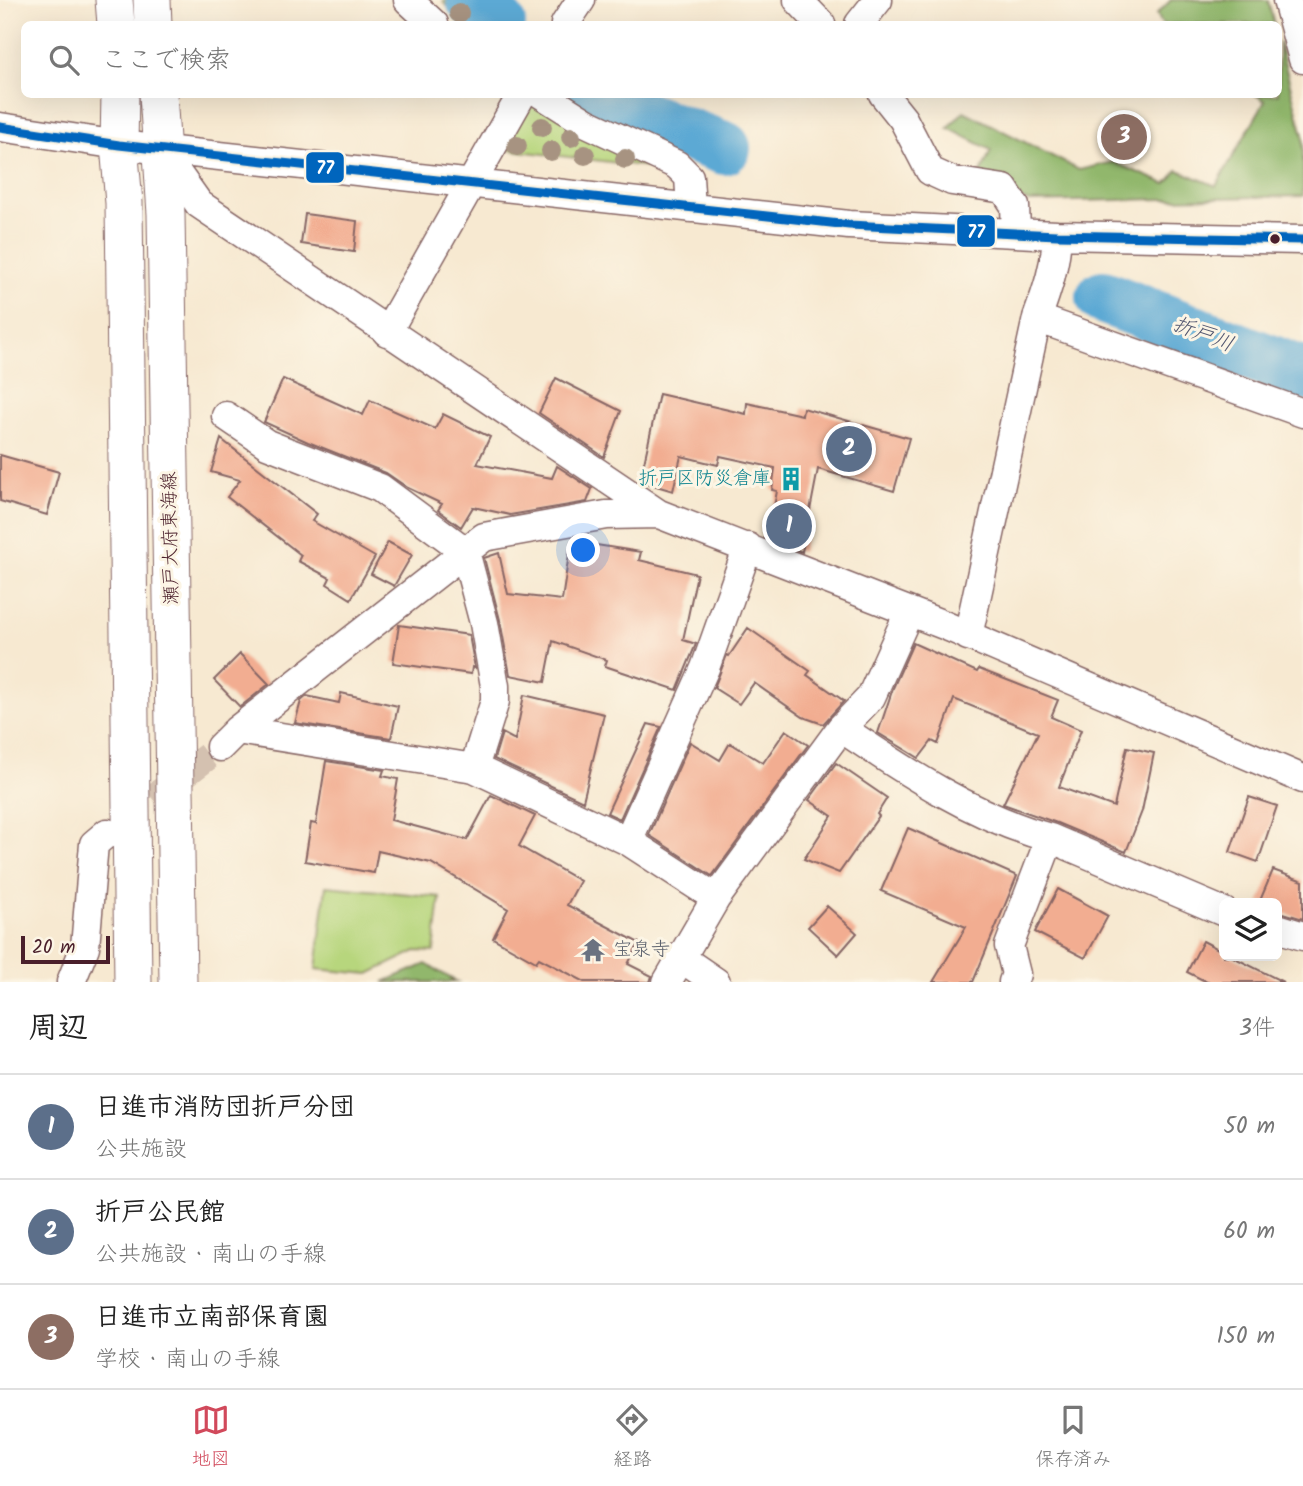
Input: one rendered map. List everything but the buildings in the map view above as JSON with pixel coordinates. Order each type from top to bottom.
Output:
[{"type":"main road","points":[[114,0],[116,21]]},
{"type":"main road","points":[[152,0],[153,21]]},
{"type":"main road","points":[[120,98],[119,145],[124,203],[133,982]]},
{"type":"main road","name":"瀬戸大府東海線","points":[[158,98],[166,214],[178,982]]},
{"type":"street","points":[[408,0],[431,21]]},
{"type":"street","points":[[567,21],[581,0]]},
{"type":"street","points":[[798,0],[818,21]]},
{"type":"street","points":[[861,21],[878,0]]},
{"type":"street","points":[[1287,0],[1303,59]]},
{"type":"street","points":[[387,332],[520,98]]},
{"type":"street","points":[[547,98],[587,123],[677,165],[689,177],[691,208]]},
{"type":"street","points":[[886,98],[903,118],[930,171],[952,181],[1004,189],[1015,206],[1016,231]]},
{"type":"street","points":[[0,127],[119,145],[849,225],[1057,235],[1303,240]]},
{"type":"street","points":[[160,149],[199,204],[659,514],[968,636],[1303,779]]},
{"type":"street","points":[[968,636],[1037,318],[1048,289],[1057,250],[1057,235]]},
{"type":"street","points":[[1037,318],[1303,413]]},
{"type":"street","points":[[226,416],[267,444],[380,488],[465,551],[484,623],[495,685],[495,701],[474,768]]},
{"type":"street","points":[[659,514],[606,515],[484,537],[228,739],[474,768],[628,841],[716,898]]},
{"type":"street","points":[[628,841],[705,668],[748,547]]},
{"type":"street","points":[[716,982],[674,970],[716,898],[841,728],[871,698],[909,612]]},
{"type":"street","points":[[841,728],[944,793],[1026,831],[1050,838],[1219,910]]},
{"type":"street","points":[[71,982],[85,947],[94,844],[107,833]]},
{"type":"street","points":[[1013,982],[1016,974],[1009,946],[1050,838]]},
{"type":"street","points":[[1282,930],[1303,936]]},
{"type":"green space","points":[[458,0],[478,18],[475,21],[464,21],[443,2]]},
{"type":"green space","points":[[1171,0],[1268,0],[1273,21],[1160,21],[1157,14]]},
{"type":"green space","points":[[1282,54],[1303,136],[1303,196],[1030,202],[967,180],[981,173],[991,150],[948,128],[964,111],[1079,170],[1113,162],[1166,184],[1178,170],[1216,186],[1265,101],[1260,98],[1282,98]]},
{"type":"green space","points":[[529,98],[532,98],[668,169],[502,149]]},
{"type":"green space","points":[[326,886],[440,897],[434,952],[416,951],[369,974],[316,969]]},
{"type":"green space","points":[[426,964],[457,982],[384,982]]},
{"type":"waterway","name":"折戸川","points":[[473,0],[496,21]]},
{"type":"waterway","name":"折戸川","points":[[595,98],[724,148]]},
{"type":"waterway","name":"折戸川","points":[[1103,297],[1303,374]]},
{"type":"tunnel","points":[[119,824],[220,747]]},
{"type":"transit line","name":"77","points":[[0,127],[119,145],[849,225],[1057,235],[1303,240]]},
{"type":"place","name":"日進市立南部保育園","points":[[1124,137]]},
{"type":"place","name":"折戸公民館","points":[[849,449]]},
{"type":"place","name":"折戸区防災倉庫","points":[[791,479]]},
{"type":"place","name":"日進市消防団折戸分団","points":[[789,526]]},
{"type":"place","name":"宝泉寺","points":[[593,950]]}]
